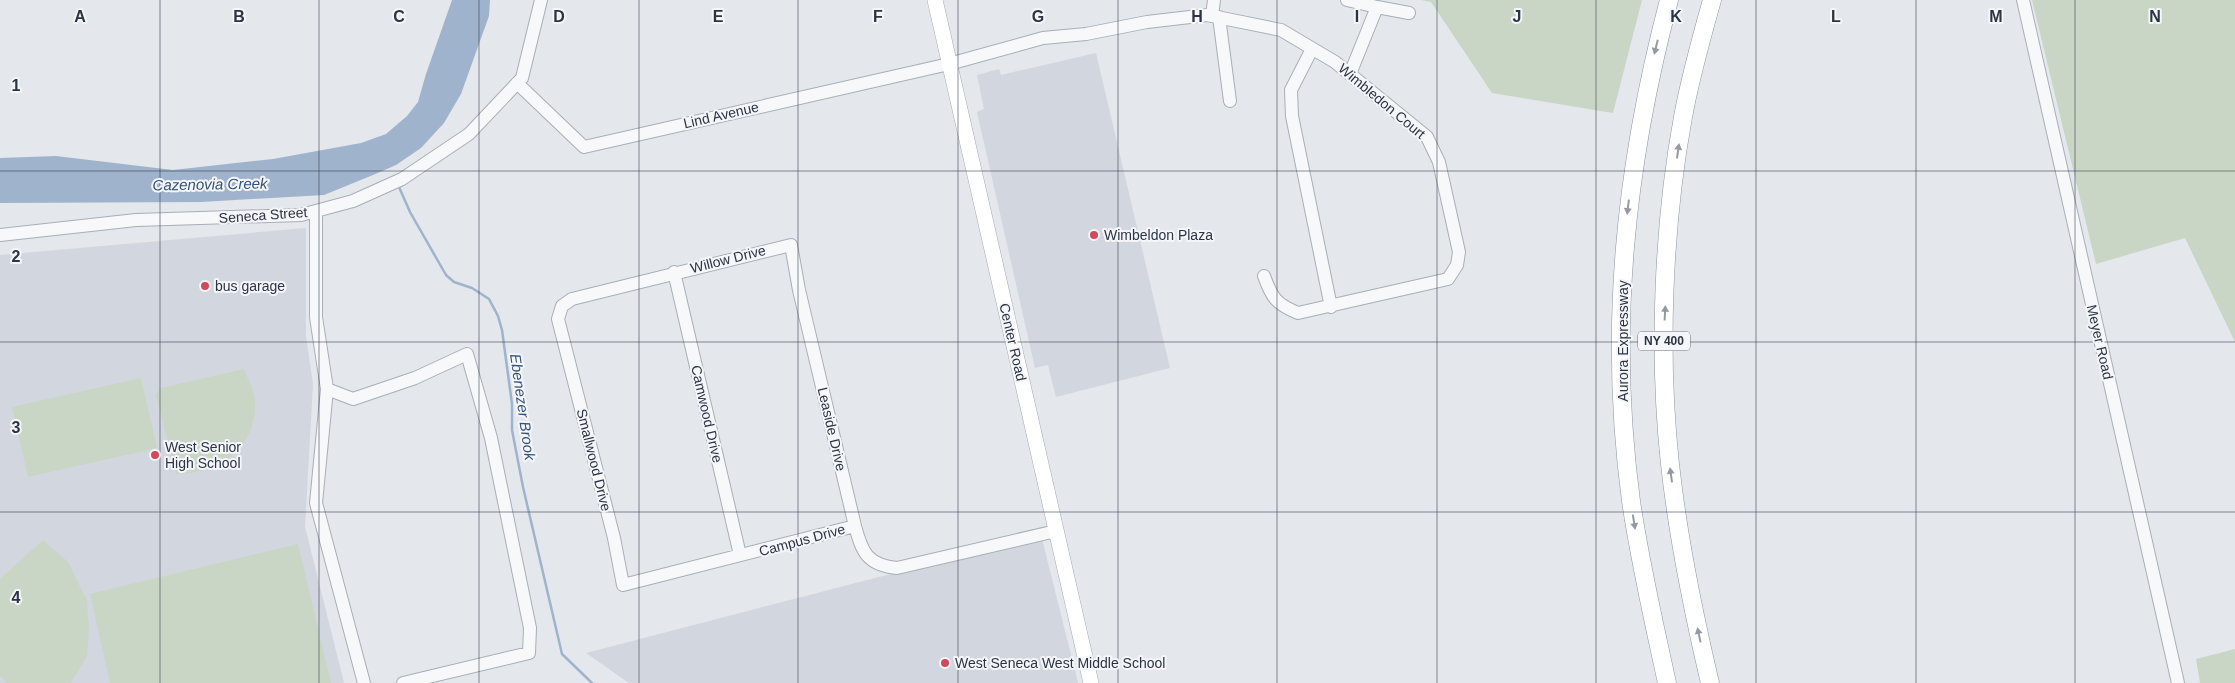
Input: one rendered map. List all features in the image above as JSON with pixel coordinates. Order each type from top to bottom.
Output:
[{"type":"highway","name":"Aurora Expressway","points":[[1668,683],[1640,558],[1631,500],[1621,367],[1622,288],[1626,226],[1634,160],[1647,86],[1669,0]]},
{"type":"highway","name":"NY 400","points":[[1710,683],[1679,532],[1671,472],[1665,392],[1664,324],[1668,245],[1683,117],[1712,0]]},
{"type":"main road","name":"Center Road","points":[[935,0],[1091,683]]},
{"type":"street","name":"Seneca Street","points":[[0,236],[136,220],[301,215],[353,201],[402,179],[469,134],[522,78],[541,0]]},
{"type":"street","points":[[1214,0],[1230,101]]},
{"type":"street","points":[[1347,0],[1409,13]]},
{"type":"street","name":"Meyer Road","points":[[2023,0],[2178,683]]},
{"type":"street","points":[[1350,74],[1377,7]]},
{"type":"street","name":"Wimbledon Court","points":[[949,64],[1043,38],[1086,34],[1147,22],[1206,15],[1281,30],[1350,74],[1427,137],[1439,162],[1460,252],[1457,265],[1448,279],[1298,313],[1284,307],[1272,297],[1264,276]]},
{"type":"street","points":[[1312,49],[1291,90],[1292,116],[1331,307]]},
{"type":"street","name":"Lind Avenue","points":[[517,83],[584,147],[949,64]]},
{"type":"street","points":[[316,211],[316,317],[326,389],[316,503],[364,683]]},
{"type":"street","name":"Willow Drive","points":[[579,297],[674,272],[791,245],[809,332]]},
{"type":"street","name":"Camwood Drive","points":[[674,272],[740,555]]},
{"type":"street","name":"Smallwood Drive","points":[[579,297],[566,302],[562,306],[558,319],[614,538],[623,585],[672,572]]},
{"type":"street","name":"Leaside Drive","points":[[809,332],[855,526]]},
{"type":"street","points":[[326,389],[353,398],[415,378],[467,354],[491,438],[530,628],[529,653],[403,683]]},
{"type":"street","name":"Campus Drive","points":[[672,572],[855,526],[860,544],[870,559],[877,564],[897,568],[1056,531]]},
{"type":"shaded area","points":[[1096,53],[1170,368],[1056,397],[1048,365],[1035,368],[977,112],[984,109],[977,75],[999,69],[1001,75]]},
{"type":"shaded area","name":"West Senior High School","points":[[306,228],[306,336],[313,384],[305,527],[344,683],[0,683],[0,255]]},
{"type":"shaded area","points":[[1041,535],[1078,683],[629,683],[586,653]]},
{"type":"green space","points":[[1421,0],[1642,0],[1613,113],[1492,93],[1431,2]]},
{"type":"green space","points":[[2032,0],[2235,0],[2235,342],[2185,238],[2096,264]]},
{"type":"green space","points":[[244,369],[255,402],[254,419],[242,445],[221,463],[207,469],[176,474],[156,395],[161,388]]},
{"type":"green space","points":[[141,378],[157,448],[28,477],[12,407]]},
{"type":"green space","points":[[43,540],[68,562],[87,601],[89,629],[87,656],[71,683],[7,683],[0,676],[0,579]]},
{"type":"green space","points":[[298,544],[331,683],[110,683],[90,594]]},
{"type":"green space","points":[[2235,649],[2235,683],[2200,683],[2196,659]]},
{"type":"water","name":"Cazenovia Creek","points":[[452,0],[490,0],[489,16],[461,94],[444,123],[421,148],[396,165],[324,195],[201,202],[0,203],[0,158],[56,156],[173,170],[273,159],[361,143],[386,134],[407,116],[418,102]]},
{"type":"waterway","name":"Ebenezer Brook","points":[[399,187],[410,212],[446,275],[454,282],[472,288],[489,299],[498,316],[502,330],[512,404],[512,430],[523,487],[562,654],[592,683]]},
{"type":"place","name":"Wimbeldon Plaza","points":[[1094,235]]},
{"type":"place","name":"bus garage","points":[[205,286]]},
{"type":"place","name":"West Senior High School","points":[[155,455]]},
{"type":"place","name":"West Seneca West Middle School","points":[[945,663]]}]
